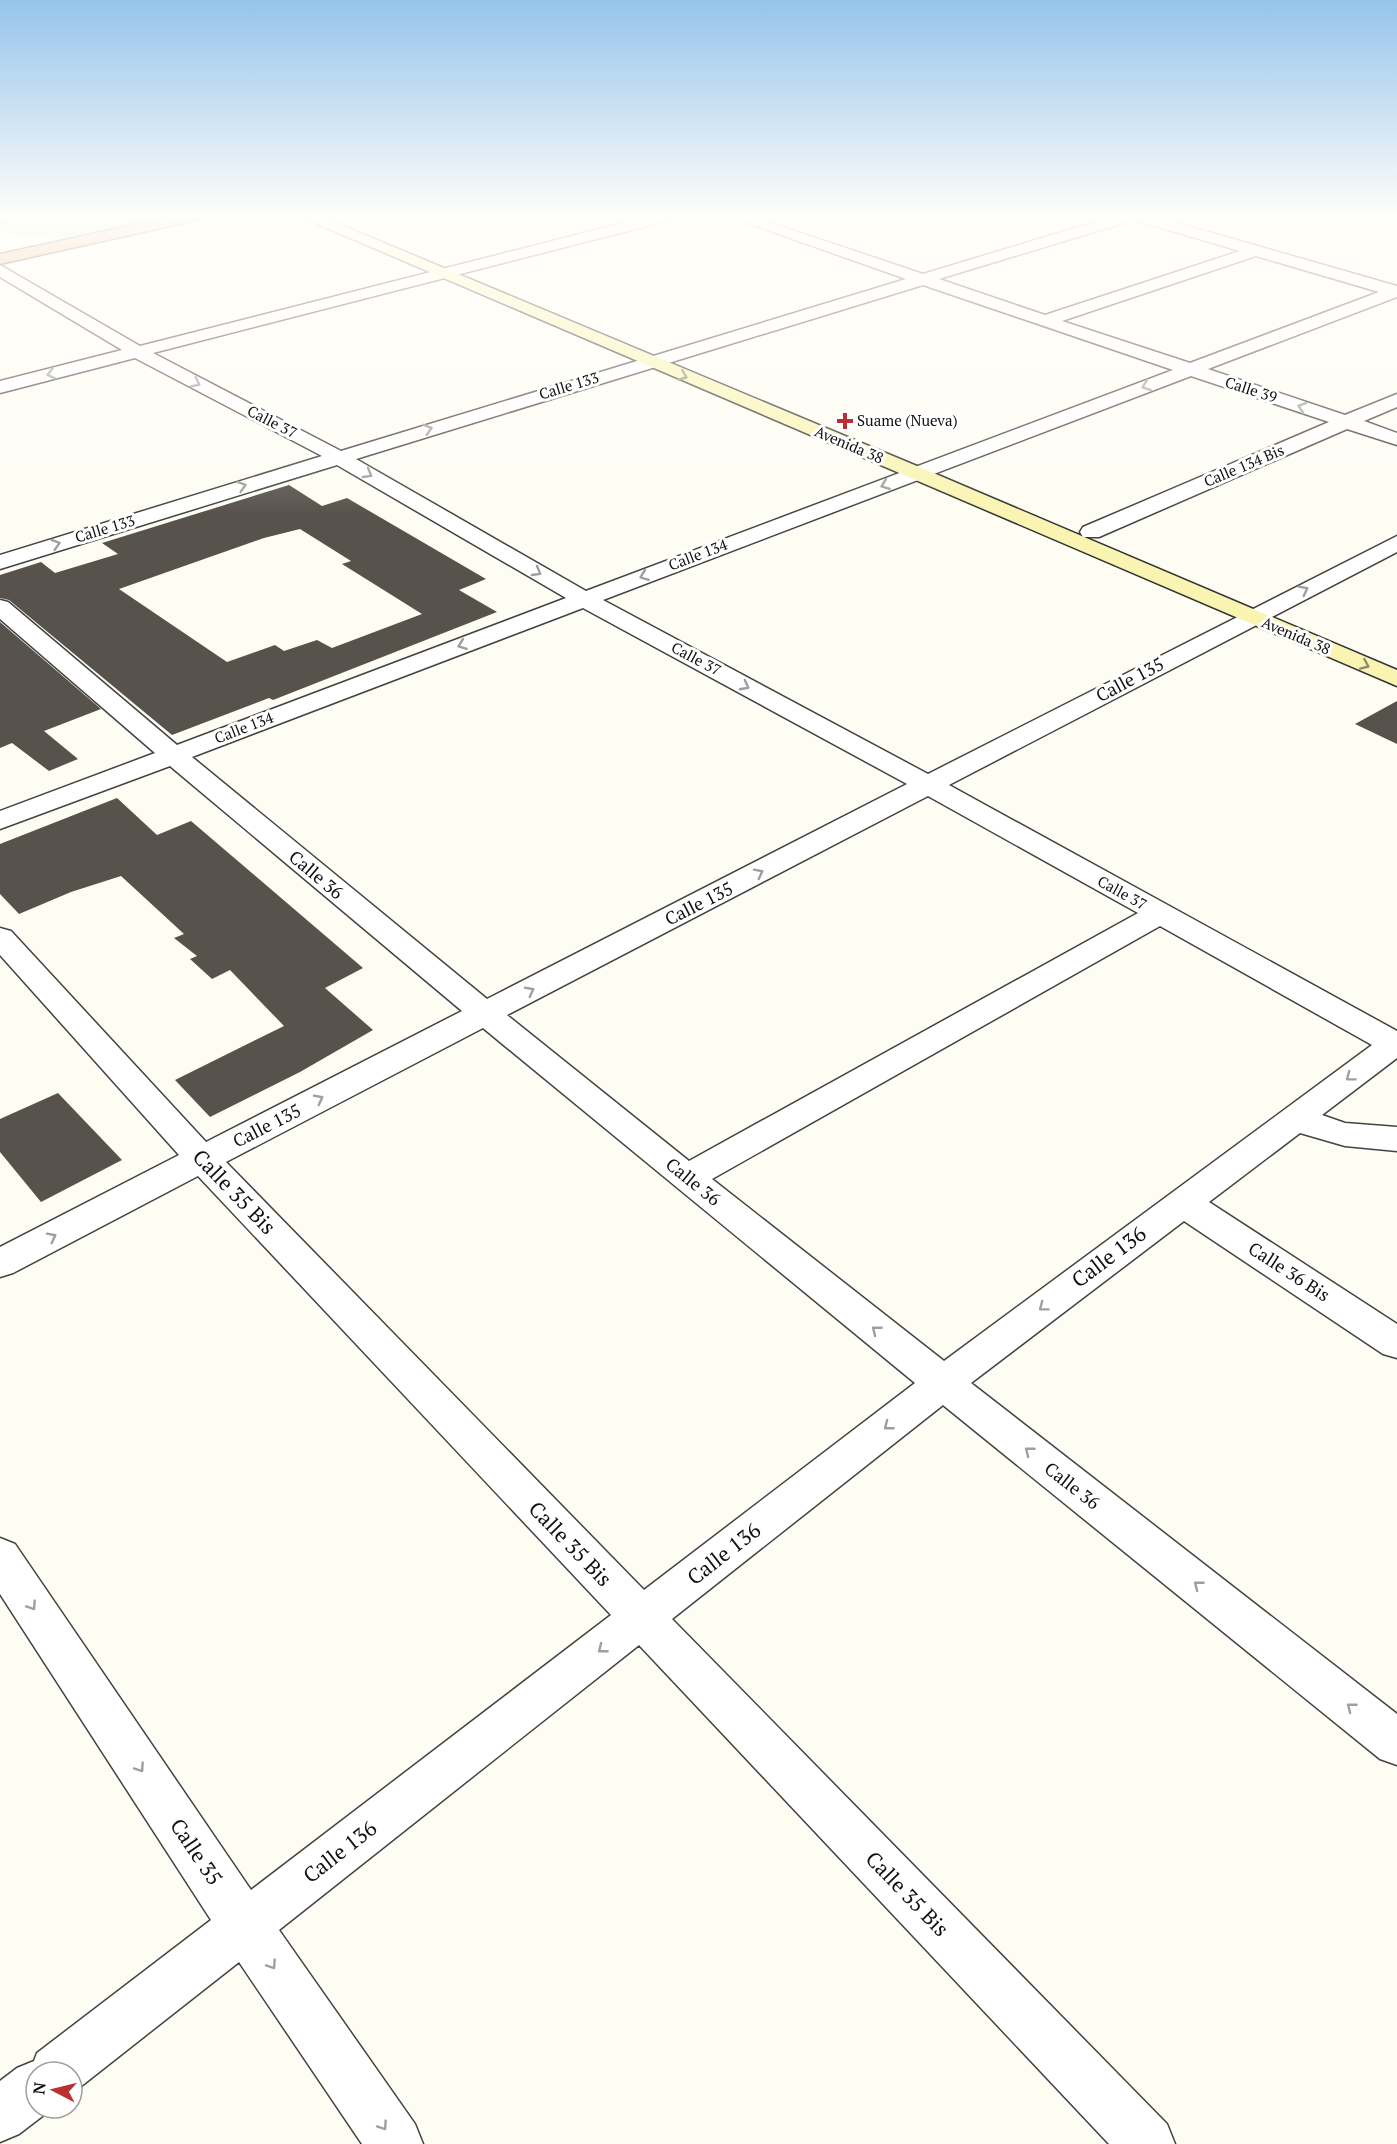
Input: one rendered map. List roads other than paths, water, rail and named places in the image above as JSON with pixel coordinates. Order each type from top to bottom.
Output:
[{"type":"main road","name":"Avenida 38","points":[[534,314],[649,362],[1091,532],[1397,679]]},
{"type":"main road","name":"Avenida 38","points":[[572,314],[672,355],[926,469],[1260,612],[1397,661]]},
{"type":"street","name":"Calle 37","points":[[74,314],[137,352],[338,457],[584,599],[929,785],[1396,1043]]},
{"type":"street","points":[[0,387],[287,314]]},
{"type":"street","name":"Calle 133","points":[[0,562],[807,314]]},
{"type":"street","name":"Calle 39","points":[[1029,314],[1397,439]]},
{"type":"street","points":[[1047,320],[1065,314]]},
{"type":"street","name":"Calle 134","points":[[0,821],[1335,314]]},
{"type":"street","name":"Calle 134 Bis","points":[[1091,532],[1397,400]]},
{"type":"street","name":"Calle 135","points":[[0,1263],[1397,543]]},
{"type":"street","name":"Calle 36","points":[[0,607],[172,756],[484,1015],[1397,1743]]},
{"type":"street","points":[[688,1178],[1159,914]]},
{"type":"street","name":"Calle 35 Bis","points":[[0,937],[202,1159],[1147,2144]]},
{"type":"street","name":"Calle 136","points":[[72,2060],[943,1383],[1396,1043]]},
{"type":"street","points":[[1297,1116],[1312,1126],[1346,1135],[1397,1139]]},
{"type":"street","name":"Calle 36 Bis","points":[[1182,1202],[1397,1343]]},
{"type":"street","name":"Calle 35","points":[[0,1557],[245,1926],[395,2144]]},
{"type":"street","points":[[0,2115],[24,2096]]},
{"type":"place","name":"Suame (Nueva)","points":[[845,421]]}]
